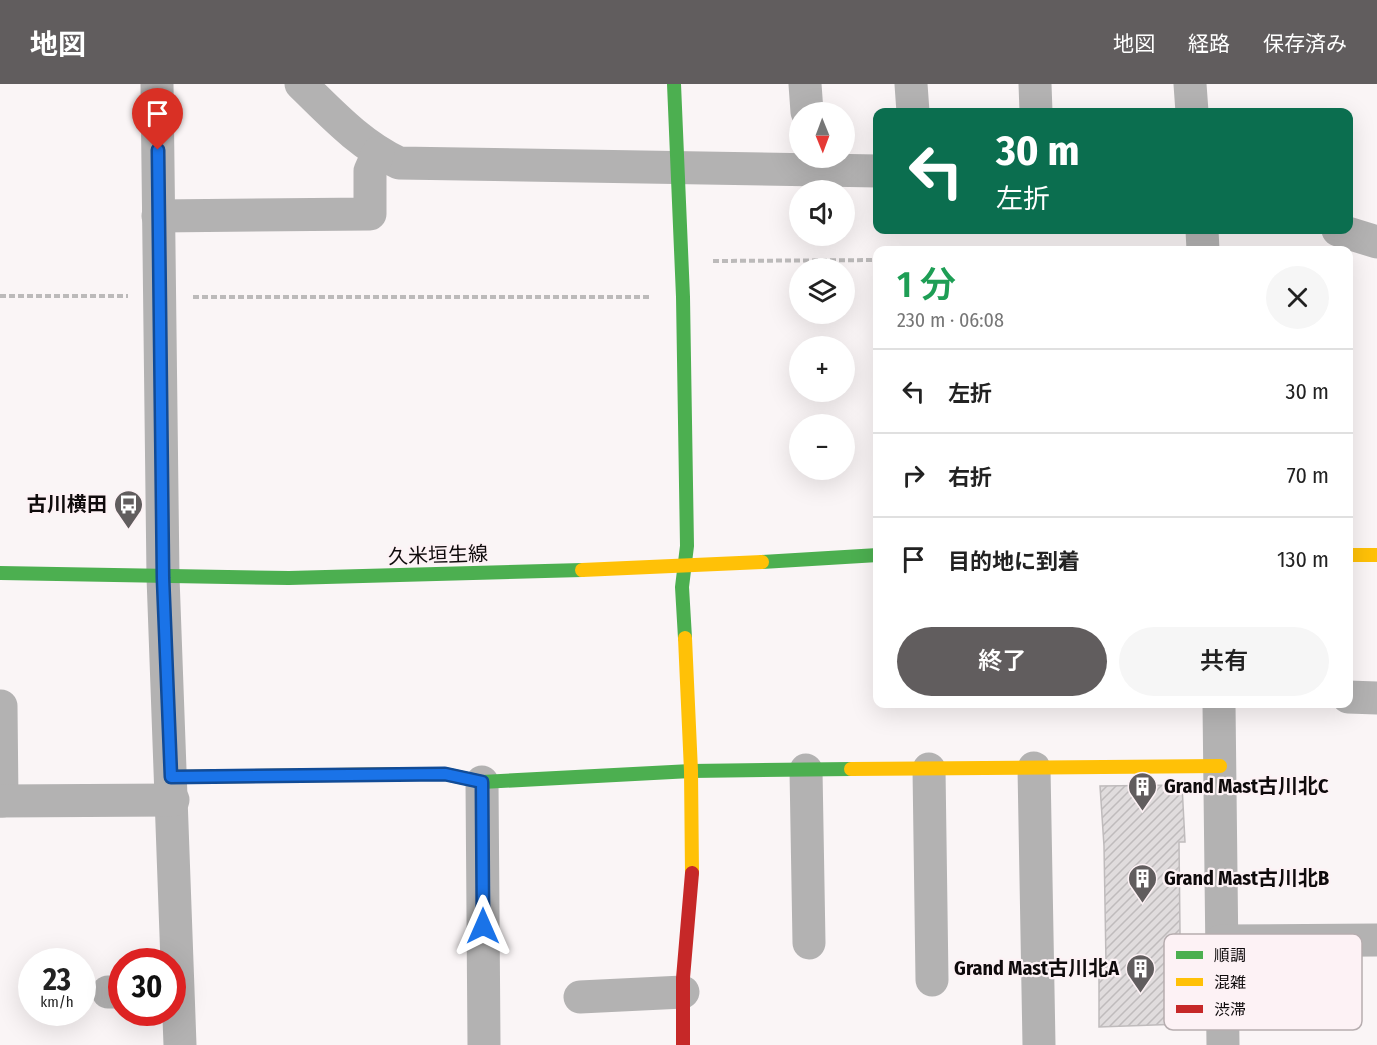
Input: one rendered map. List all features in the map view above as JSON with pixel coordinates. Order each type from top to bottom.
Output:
[{"type":"street","points":[[157,84],[163,578],[172,788],[175,948]]},
{"type":"street","points":[[301,84],[344,126],[378,153],[399,163],[678,167],[789,164]]},
{"type":"street","points":[[674,84],[682,261],[687,546],[682,587],[692,771],[692,873],[683,992],[683,1045]]},
{"type":"street","points":[[805,84],[806,102]]},
{"type":"street","points":[[911,84],[913,108]]},
{"type":"street","points":[[1035,84],[1036,108]]},
{"type":"street","points":[[1191,84],[1192,108]]},
{"type":"street","points":[[158,216],[370,214],[370,171],[378,153]]},
{"type":"street","points":[[848,168],[873,170]]},
{"type":"street","points":[[1351,234],[1377,242]]},
{"type":"street","name":"久米垣生線","points":[[0,573],[163,578],[329,578],[684,566],[873,555]]},
{"type":"street","points":[[1353,555],[1377,555]]},
{"type":"street","points":[[1353,697],[1377,698]]},
{"type":"street","points":[[1,706],[1,801],[172,788],[445,774],[482,782],[692,771],[1220,766]]},
{"type":"street","points":[[1219,708],[1221,934]]},
{"type":"street","points":[[1034,768],[1039,1045]]},
{"type":"street","points":[[928,769],[932,980]]},
{"type":"street","points":[[807,770],[809,943]]},
{"type":"street","points":[[482,782],[484,1045]]},
{"type":"street","points":[[1362,940],[1377,940]]},
{"type":"street","points":[[580,997],[683,992]]},
{"type":"street","points":[[179,1026],[180,1045]]},
{"type":"street","points":[[1223,1030],[1223,1045]]},
{"type":"path","points":[[682,261],[873,260]]},
{"type":"path","points":[[0,296],[683,297]]},
{"type":"building","points":[[1182,785],[1185,842],[1179,842],[1180,934],[1164,934],[1164,1025],[1099,1027],[1099,963],[1106,963],[1104,846],[1100,786]]},
{"type":"traffic: fast","points":[[674,84],[683,297],[687,546],[682,587],[685,638]]},
{"type":"traffic: fast","points":[[762,562],[873,555]]},
{"type":"traffic: fast","points":[[0,573],[289,578],[582,570]]},
{"type":"traffic: fast","points":[[414,774],[445,774],[482,782],[691,771],[851,769]]},
{"type":"traffic: slow","points":[[1353,555],[1377,555]]},
{"type":"traffic: slow","points":[[582,570],[762,562]]},
{"type":"traffic: slow","points":[[685,638],[691,771],[692,873]]},
{"type":"traffic: slow","points":[[851,769],[1220,766]]},
{"type":"traffic: slow","points":[[171,777],[414,774]]},
{"type":"traffic: jam","points":[[683,1045],[683,978],[692,873]]},
{"type":"place","name":"古川横田","points":[[128,530]]},
{"type":"place","name":"Grand Mast古川北C","points":[[1143,812]]},
{"type":"place","name":"Grand Mast古川北B","points":[[1143,904]]},
{"type":"place","name":"Grand Mast古川北A","points":[[1140,994]]},
{"type":"route","points":[[158,150],[163,578],[171,777],[445,774],[482,782],[483,926]]}]
